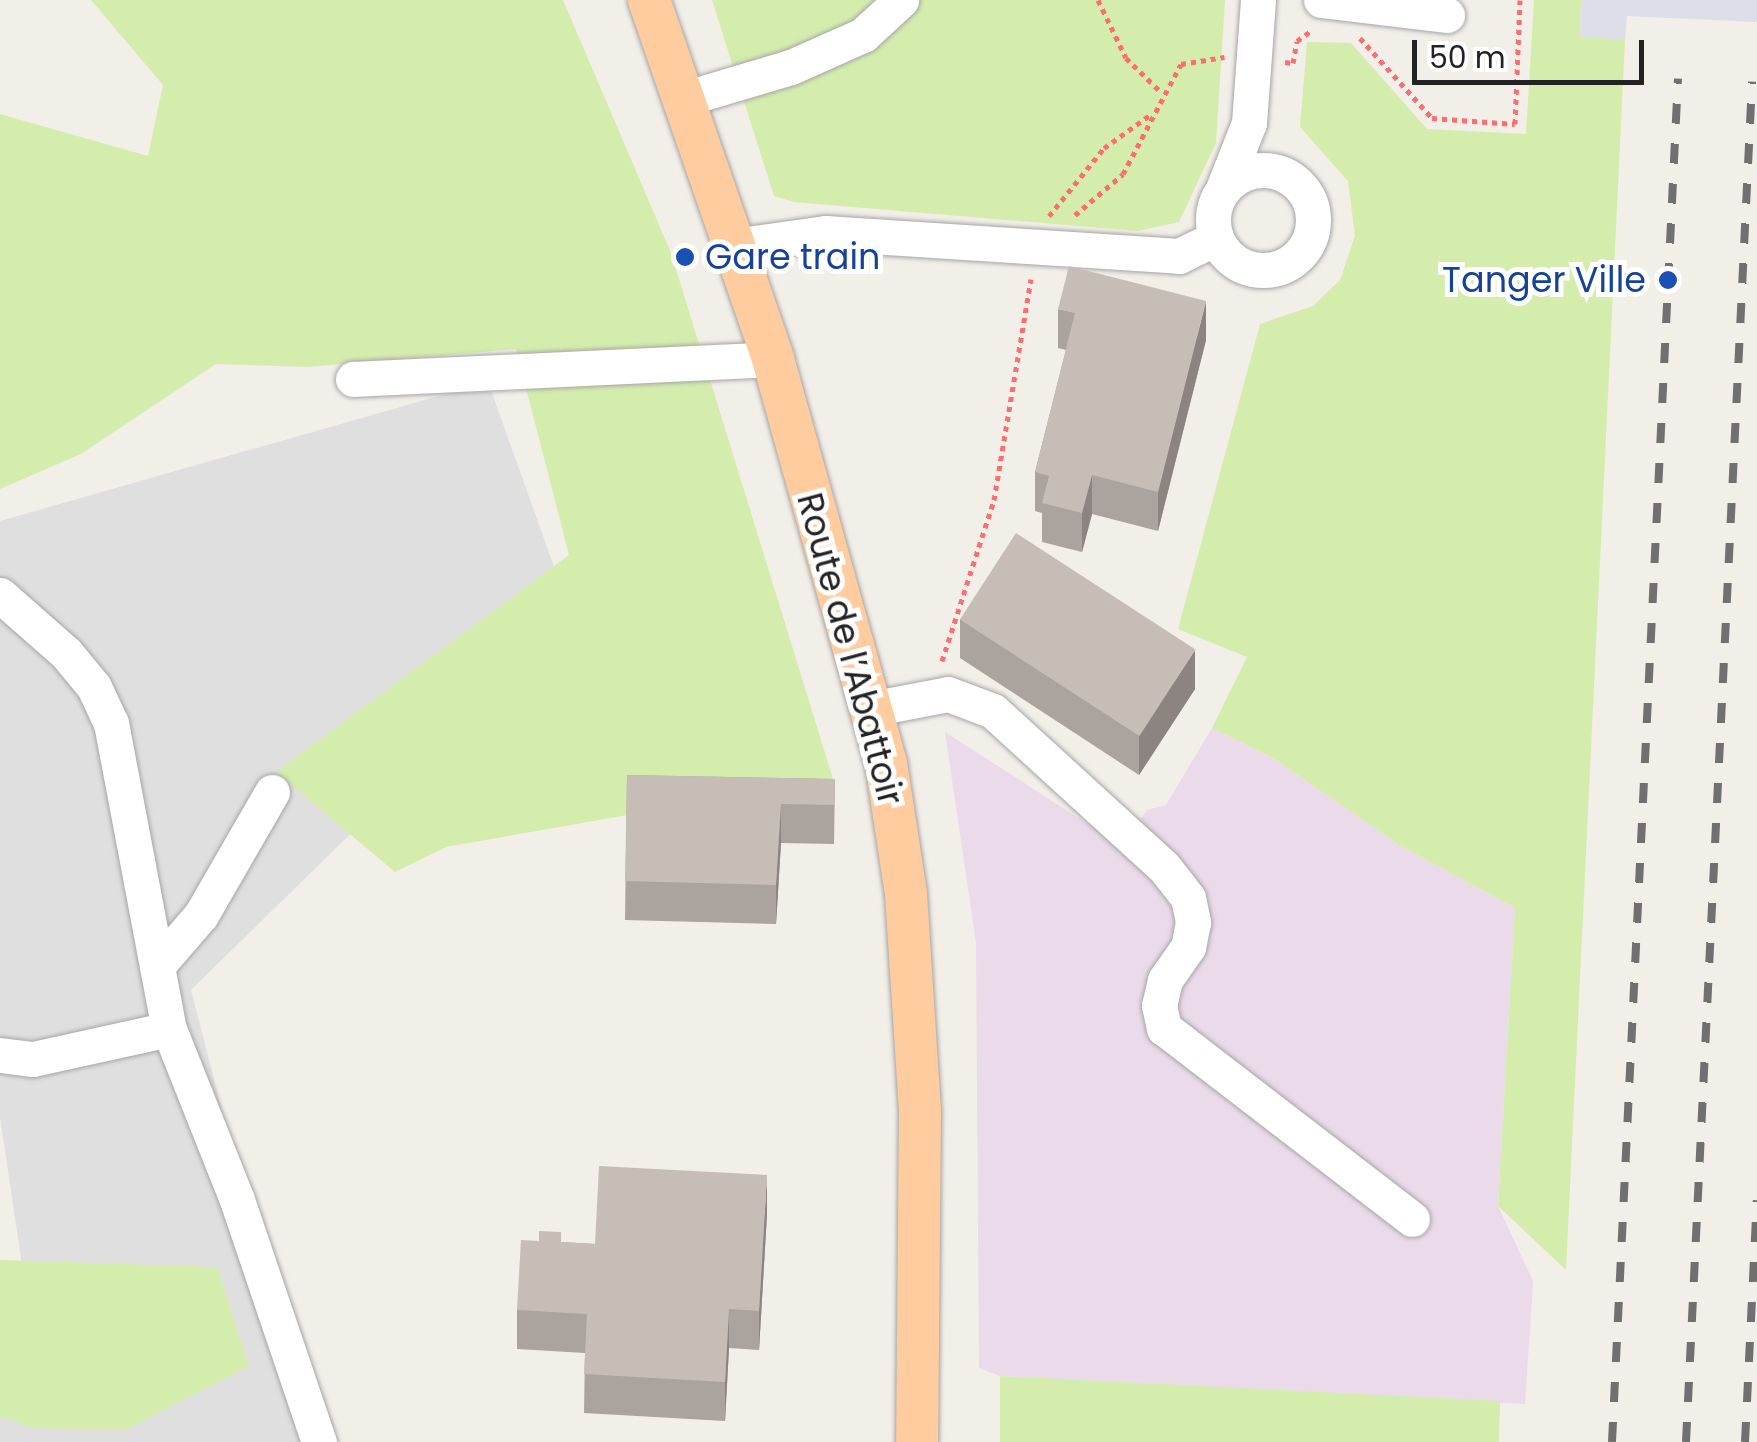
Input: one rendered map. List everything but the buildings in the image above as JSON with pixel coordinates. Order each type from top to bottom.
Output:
[{"type":"main road","name":"Route de l’Abattoir","points":[[650,0],[680,100],[772,359],[886,762],[906,894],[920,1111],[917,1442]]},
{"type":"street","points":[[680,100],[791,67],[863,35],[901,0]]},
{"type":"street","points":[[1249,123],[1258,144],[1312,213],[1312,229],[1298,257],[1269,270],[1253,270],[1238,264],[1216,238],[1212,222],[1249,123],[1258,0]]},
{"type":"street","points":[[1324,15],[1447,15]]},
{"type":"street","points":[[1223,189],[1252,171],[1285,175]]},
{"type":"street","points":[[733,246],[825,233],[1179,256],[1216,238]]},
{"type":"street","points":[[352,379],[772,359]]},
{"type":"street","points":[[0,595],[66,652],[94,687],[110,723],[169,1028],[238,1200],[319,1442]]},
{"type":"street","points":[[870,709],[948,694],[993,711],[1164,867],[1188,898],[1193,922],[1188,947],[1165,980],[1159,1005],[1164,1028],[1412,1218]]},
{"type":"street","points":[[157,966],[200,915],[272,792]]},
{"type":"street","points":[[0,1055],[33,1059],[169,1028]]},
{"type":"path","points":[[1098,0],[1126,58],[1162,92]]},
{"type":"path","points":[[1352,33],[1432,118],[1515,124],[1520,0]]},
{"type":"path","points":[[1152,114],[1104,148],[1043,224],[1078,213],[1111,190],[1152,114],[1173,72],[1193,58],[1294,63],[1303,34],[1324,15]]},
{"type":"path","points":[[930,697],[994,500],[1038,249]]},
{"type":"shaded area","points":[[1581,0],[1757,0],[1757,22],[1627,16],[1625,40],[1580,37]]},
{"type":"shaded area","points":[[488,382],[572,617],[191,990],[308,1442],[0,1442],[0,1342],[30,1319],[0,1117],[0,521]]},
{"type":"shaded area","points":[[1212,728],[1271,757],[1404,848],[1515,908],[1498,1206],[1533,1281],[1525,1404],[1000,1376],[979,1368],[976,943],[945,732],[1122,846],[1147,810],[1166,805]]},
{"type":"green space","points":[[91,0],[563,0],[671,253],[833,779],[446,847],[395,872],[276,772],[569,555],[516,349],[308,367],[216,364],[81,454],[0,489],[0,114],[148,156],[163,85]]},
{"type":"green space","points":[[712,0],[1225,0],[1216,143],[1179,222],[1138,231],[794,202],[774,196]]},
{"type":"green space","points":[[1534,0],[1581,0],[1580,36],[1625,40],[1566,1270],[1498,1206],[1515,908],[1404,848],[1271,757],[1212,728],[1247,657],[1178,629],[1260,324],[1313,306],[1340,280],[1355,236],[1348,181],[1300,127],[1307,42],[1351,43],[1427,129],[1526,134]]},
{"type":"green space","points":[[0,1260],[217,1267],[249,1366],[125,1430],[33,1428],[0,1416]]},
{"type":"green space","points":[[1000,1376],[1500,1401],[1499,1442],[1000,1442]]},
{"type":"railway","points":[[1612,1442],[1678,79]]},
{"type":"railway","points":[[1686,1442],[1752,82]]},
{"type":"railway","points":[[1745,1442],[1757,1200]]},
{"type":"place","name":"Gare train","points":[[685,257]]},
{"type":"place","name":"Tanger Ville","points":[[1668,280]]}]
